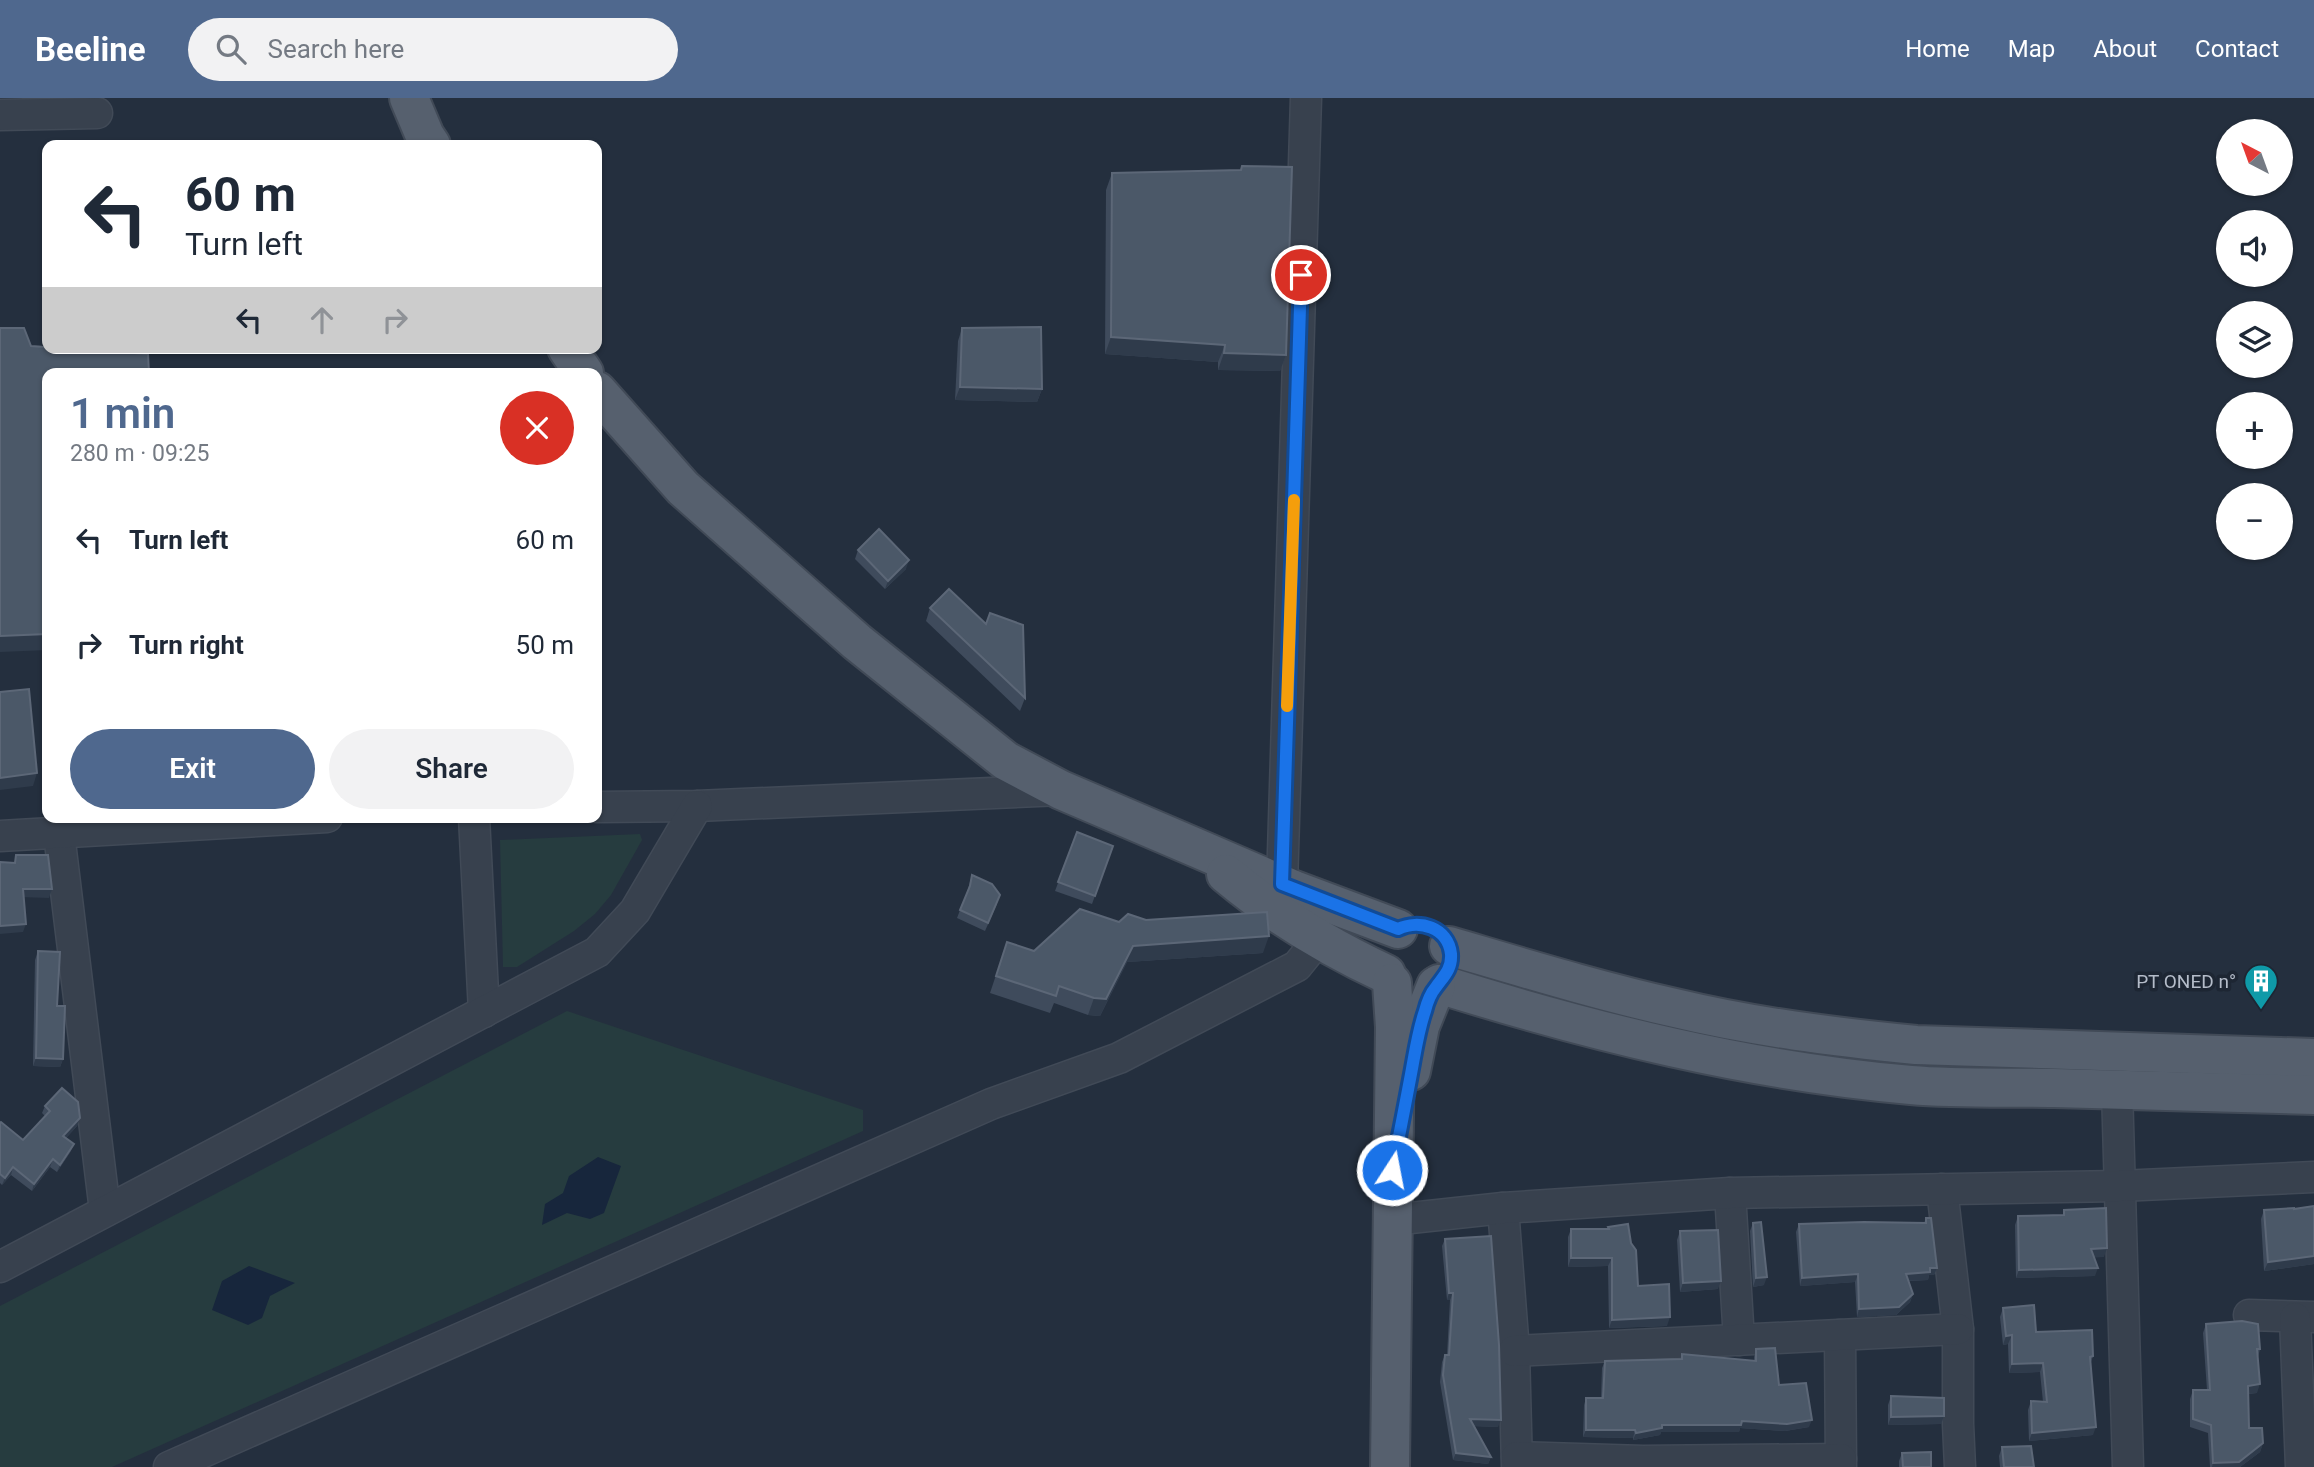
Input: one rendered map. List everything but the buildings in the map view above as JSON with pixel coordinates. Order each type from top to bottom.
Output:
[{"type":"main road","points":[[409,98],[428,140]]},
{"type":"main road","points":[[602,397],[683,488],[857,642],[1006,761],[1061,790],[1282,884],[1398,929]]},
{"type":"main road","points":[[1192,846],[1270,909],[1318,940],[1410,992],[1420,992],[1438,985],[1646,1041],[1799,1071],[1914,1085],[2314,1095]]},
{"type":"main road","points":[[1390,1467],[1392,1170],[1395,1027],[1389,979],[1382,964],[1384,944],[1398,929],[1407,924],[1428,925],[1444,937],[1449,946],[1450,966],[1438,985],[1420,1026],[1392,1170]]},
{"type":"main road","points":[[1449,946],[1676,1009],[1745,1023],[1859,1040],[1916,1045],[2314,1058]]},
{"type":"street","points":[[1282,884],[1306,98]]},
{"type":"street","points":[[0,115],[97,113]]},
{"type":"street","points":[[602,807],[696,806],[1061,790]]},
{"type":"street","points":[[0,1267],[597,952],[635,911],[696,806]]},
{"type":"street","points":[[0,836],[232,823]]},
{"type":"street","points":[[474,823],[484,1012]]},
{"type":"street","points":[[59,834],[105,1212]]},
{"type":"street","points":[[169,1467],[991,1104],[1119,1058],[1297,966],[1318,940]]},
{"type":"street","points":[[2118,1090],[2128,1467]]},
{"type":"street","points":[[1392,1220],[1503,1208],[1730,1193],[2120,1186],[2314,1177]]},
{"type":"street","points":[[1942,1189],[1958,1329],[1961,1467]]},
{"type":"street","points":[[1730,1193],[1739,1340]]},
{"type":"street","points":[[1503,1208],[1514,1351],[1517,1462],[1841,1463],[1840,1335]]},
{"type":"street","points":[[2249,1315],[2305,1318],[2305,1457]]},
{"type":"street","points":[[1514,1351],[1958,1329]]},
{"type":"green space","points":[[640,834],[642,840],[611,895],[595,914],[574,931],[517,967],[503,967],[500,840]]},
{"type":"green space","points":[[567,1011],[863,1110],[863,1131],[112,1467],[0,1467],[0,1306]]},
{"type":"water","points":[[598,1157],[621,1166],[604,1213],[590,1219],[567,1213],[542,1225],[545,1204],[563,1193],[569,1176]]},
{"type":"water","points":[[249,1266],[295,1283],[270,1296],[262,1318],[248,1325],[212,1310],[222,1281]]},
{"type":"slow traffic","points":[[1287,706],[1294,500]]},
{"type":"place","name":"PT ONED n°","points":[[2261,1011]]},
{"type":"route","points":[[1301,275],[1282,884],[1398,929],[1407,924],[1428,925],[1444,937],[1449,946],[1450,966],[1430,998],[1420,1026],[1392,1170]]}]
